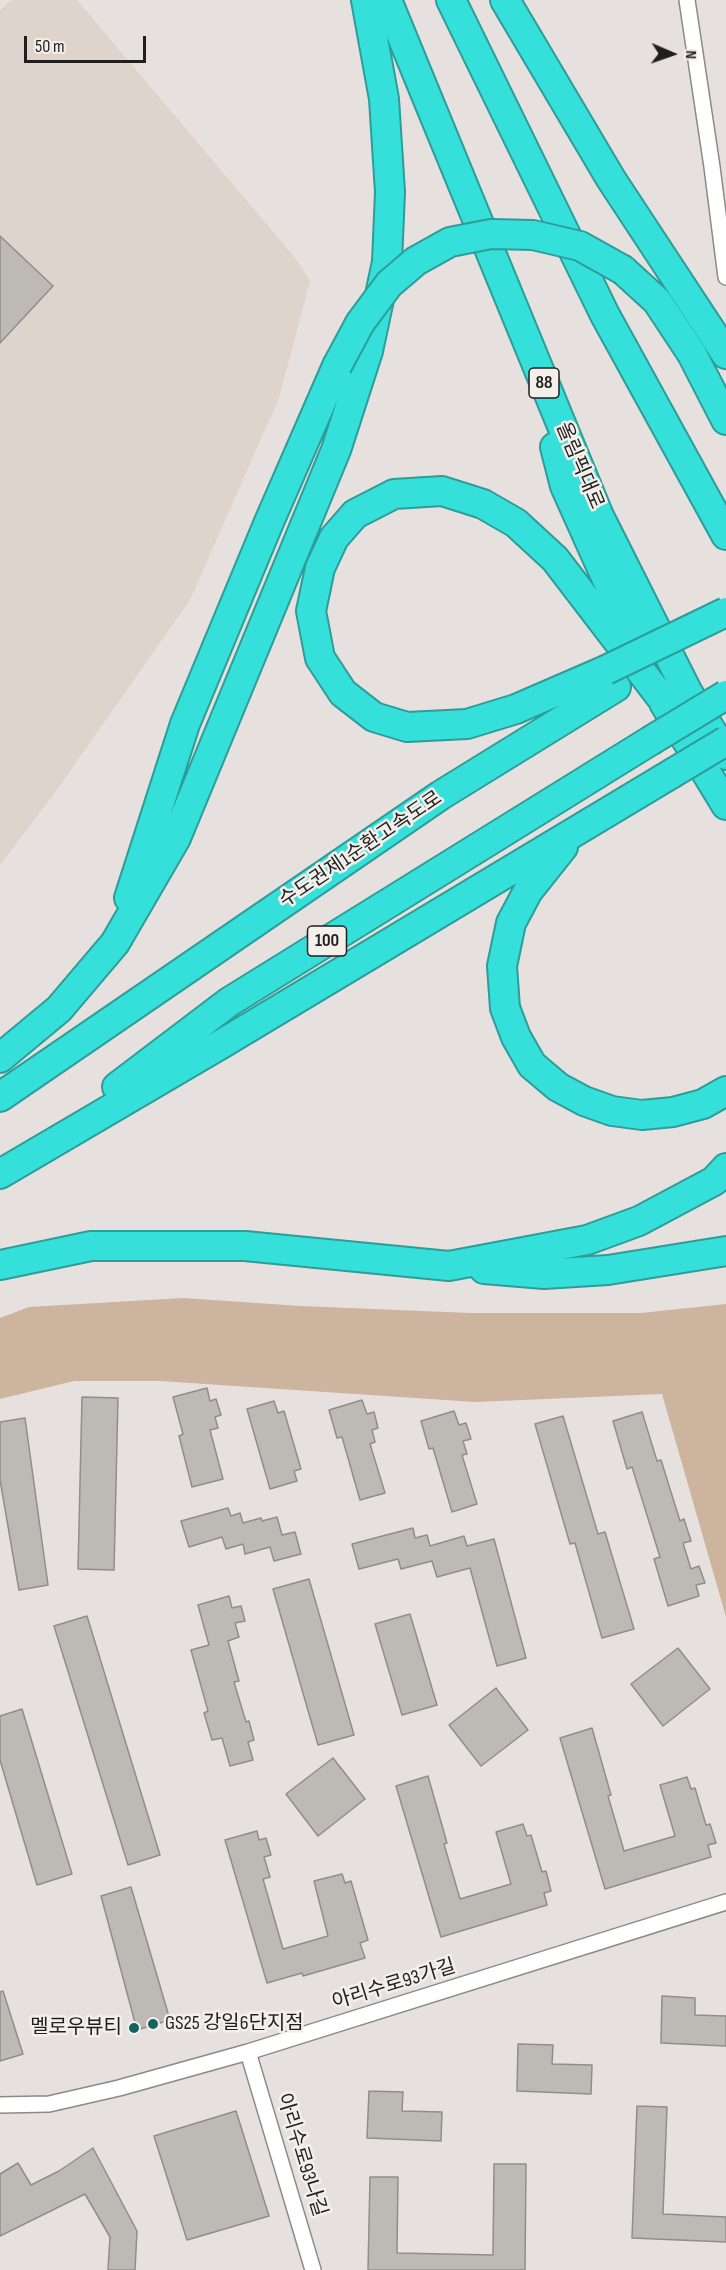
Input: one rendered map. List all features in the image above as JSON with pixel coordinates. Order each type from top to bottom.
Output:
[{"type":"highway","points":[[0,1058],[59,1009],[116,943],[176,838],[336,450],[368,351],[387,262],[390,192],[384,99],[366,0]]},
{"type":"highway","name":"올림픽대로","points":[[387,0],[599,516],[687,691],[726,755]]},
{"type":"highway","points":[[451,0],[605,315],[726,535]]},
{"type":"highway","points":[[505,0],[611,179],[726,354]]},
{"type":"highway","points":[[116,943],[150,829],[185,724],[337,366],[360,323],[389,284],[416,261],[450,242],[492,234],[533,235],[580,246],[623,270],[657,301],[692,354],[726,420]]},
{"type":"highway","points":[[530,350],[565,486],[660,696]]},
{"type":"highway","points":[[726,611],[611,678],[466,724],[407,727],[374,717],[343,693],[320,658],[311,611],[320,568],[334,538],[355,514],[394,494],[442,491],[483,504],[516,523],[555,559],[660,696],[726,806]]},
{"type":"highway","name":"수도권제1순환고속도로","points":[[0,1097],[611,678]]},
{"type":"highway","name":"100","points":[[9,1169],[230,1002],[726,695]]},
{"type":"highway","name":"100","points":[[9,1169],[224,1043],[726,741]]},
{"type":"highway","points":[[575,831],[528,891],[511,922],[502,966],[505,1008],[516,1037],[532,1065],[558,1087],[584,1101],[612,1111],[642,1115],[673,1112],[703,1104],[726,1091]]},
{"type":"highway","points":[[450,1266],[586,1240],[629,1225],[714,1181],[726,1168]]},
{"type":"highway","points":[[0,1265],[90,1246],[245,1246],[544,1274],[608,1270],[726,1251]]},
{"type":"street","points":[[687,0],[726,277]]},
{"type":"street","name":"아리수로93가길","points":[[0,2106],[49,2104],[119,2088],[248,2052],[726,1902]]},
{"type":"street","name":"아리수로93나길","points":[[248,2052],[314,2270]]},
{"type":"shaded area","points":[[11,0],[77,0],[296,259],[310,281],[279,398],[190,600],[54,794],[0,865],[0,10]]},
{"type":"shaded area","points":[[183,1298],[301,1306],[471,1313],[641,1313],[726,1304],[726,1617],[662,1394],[475,1402],[160,1381],[74,1381],[0,1399],[0,1318],[29,1307]]},
{"type":"building","points":[[0,236],[53,286],[0,343]]},
{"type":"building","points":[[207,1388],[210,1401],[216,1399],[221,1415],[215,1417],[218,1428],[210,1430],[223,1479],[192,1487],[179,1436],[183,1434],[173,1397]]},
{"type":"building","points":[[82,1397],[118,1398],[114,1570],[78,1569]]},
{"type":"building","points":[[362,1400],[367,1414],[374,1412],[378,1428],[372,1430],[375,1442],[370,1444],[385,1493],[360,1500],[342,1437],[337,1438],[329,1410]]},
{"type":"building","points":[[274,1401],[278,1413],[284,1411],[301,1469],[294,1471],[297,1481],[270,1489],[247,1409]]},
{"type":"building","points":[[454,1411],[459,1425],[466,1423],[471,1439],[463,1441],[467,1454],[462,1455],[477,1504],[452,1512],[433,1448],[429,1449],[421,1421]]},
{"type":"building","points":[[642,1412],[657,1461],[661,1460],[680,1521],[684,1519],[691,1541],[683,1543],[691,1569],[699,1566],[705,1583],[696,1585],[699,1596],[668,1606],[654,1559],[660,1557],[632,1467],[627,1469],[613,1421]]},
{"type":"building","points":[[563,1416],[598,1534],[605,1532],[634,1629],[602,1638],[575,1543],[570,1544],[535,1424]]},
{"type":"building","points":[[25,1418],[48,1585],[19,1590],[0,1480],[0,1422]]},
{"type":"building","points":[[228,1508],[231,1516],[240,1513],[243,1523],[277,1517],[282,1535],[295,1532],[301,1554],[274,1561],[270,1547],[245,1554],[243,1544],[226,1549],[222,1537],[189,1547],[181,1521]]},
{"type":"building","points":[[413,1528],[415,1538],[427,1535],[430,1546],[464,1536],[467,1546],[494,1539],[526,1658],[497,1666],[470,1568],[437,1577],[432,1561],[401,1569],[398,1559],[359,1569],[352,1544]]},
{"type":"building","points":[[309,1579],[354,1735],[318,1745],[273,1589]]},
{"type":"building","points":[[229,1596],[232,1608],[241,1606],[245,1621],[235,1623],[239,1637],[228,1641],[239,1681],[234,1682],[254,1740],[248,1742],[253,1760],[230,1766],[222,1738],[212,1740],[204,1713],[208,1711],[191,1650],[209,1645],[198,1605]]},
{"type":"building","points":[[410,1614],[437,1705],[402,1715],[375,1624]]},
{"type":"building","points":[[87,1616],[160,1855],[128,1865],[54,1626]]},
{"type":"building","points":[[678,1648],[710,1689],[663,1726],[631,1684]]},
{"type":"building","points":[[496,1688],[528,1730],[481,1766],[449,1725]]},
{"type":"building","points":[[22,1709],[72,1874],[37,1885],[0,1760],[0,1716]]},
{"type":"building","points":[[592,1728],[624,1851],[675,1836],[660,1785],[687,1777],[691,1789],[695,1788],[706,1825],[710,1824],[716,1843],[708,1845],[711,1857],[605,1889],[560,1738]]},
{"type":"building","points":[[333,1758],[365,1799],[318,1836],[286,1794]]},
{"type":"building","points":[[428,1776],[460,1899],[511,1884],[496,1832],[523,1824],[527,1836],[531,1835],[542,1872],[546,1871],[551,1891],[544,1893],[547,1905],[441,1937],[396,1786]]},
{"type":"building","points":[[257,1831],[259,1840],[266,1838],[271,1855],[264,1857],[270,1877],[263,1879],[283,1949],[328,1936],[314,1881],[342,1874],[345,1883],[351,1881],[368,1940],[360,1943],[365,1958],[303,1976],[302,1973],[267,1983],[225,1840]]},
{"type":"building","points":[[131,1887],[170,2020],[137,2030],[101,1896]]},
{"type":"building","points":[[3,1991],[23,2054],[0,2061],[0,1992]]},
{"type":"building","points":[[662,1996],[695,1998],[695,2015],[726,2016],[726,2046],[661,2043]]},
{"type":"building","points":[[518,2044],[553,2045],[552,2064],[592,2065],[591,2094],[517,2091]]},
{"type":"building","points":[[369,2091],[403,2092],[402,2111],[442,2112],[441,2141],[367,2138]]},
{"type":"building","points":[[637,2106],[667,2107],[663,2214],[726,2217],[726,2242],[632,2238]]},
{"type":"building","points":[[236,2111],[269,2216],[187,2240],[154,2136]]},
{"type":"building","points":[[93,2148],[137,2231],[135,2270],[108,2270],[110,2237],[85,2194],[0,2236],[0,2174],[18,2163],[31,2185],[59,2171]]},
{"type":"building","points":[[494,2164],[526,2164],[525,2270],[368,2270],[370,2177],[398,2177],[397,2253],[493,2255]]},
{"type":"place","name":"GS25 강일6단지점","points":[[153,2024]]},
{"type":"place","name":"멜로우뷰티","points":[[134,2028]]}]
